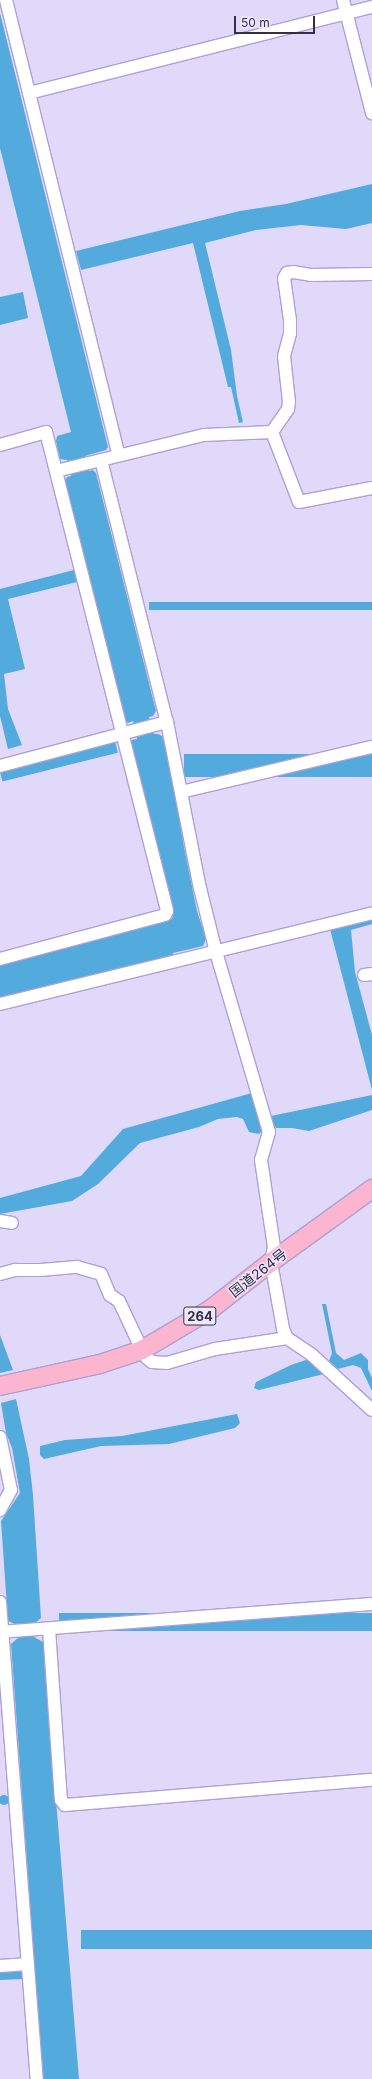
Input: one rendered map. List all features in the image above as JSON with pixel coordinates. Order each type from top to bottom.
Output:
[{"type":"highway","name":"国道264号","points":[[0,1386],[100,1364],[142,1350],[211,1309],[271,1262],[372,1189]]},
{"type":"street","points":[[6,0],[119,455]]},
{"type":"street","points":[[344,0],[372,113]]},
{"type":"street","points":[[29,93],[372,7]]},
{"type":"street","points":[[272,432],[288,409],[289,402],[284,356],[290,334],[290,320],[284,278],[288,273],[293,272],[311,275],[372,274]]},
{"type":"street","points":[[0,445],[46,432],[62,469],[127,733],[167,911],[165,916],[0,959]]},
{"type":"street","points":[[62,469],[204,435],[272,432]]},
{"type":"street","points":[[272,432],[299,502],[372,488]]},
{"type":"street","points":[[101,460],[161,724],[181,792],[200,888],[216,952],[269,1132],[261,1160],[274,1247],[271,1262],[283,1329],[287,1338],[312,1355],[362,1403],[372,1408]]},
{"type":"street","points":[[0,766],[161,724]]},
{"type":"street","points":[[181,792],[372,747]]},
{"type":"street","points":[[0,1004],[372,913]]},
{"type":"street","points":[[0,1221],[12,1223]]},
{"type":"street","points":[[0,1274],[15,1270],[41,1270],[77,1266],[100,1274],[110,1295],[119,1300],[142,1350],[147,1358],[152,1362],[167,1362],[215,1349],[287,1338]]},
{"type":"street","points":[[0,1437],[11,1490],[1,1506]]},
{"type":"street","points":[[0,1602],[1,1632],[37,2079]]},
{"type":"street","points":[[1,1632],[372,1604]]},
{"type":"street","points":[[49,1629],[61,1800],[65,1805],[372,1780]]},
{"type":"street","points":[[0,1966],[28,1964]]},
{"type":"water","points":[[0,13],[108,447],[106,450],[85,456],[89,471],[93,470],[96,473],[156,711],[153,716],[149,717],[154,734],[162,736],[170,763],[184,847],[197,911],[206,939],[203,946],[173,953],[173,957],[0,999],[0,963],[172,919],[173,916],[130,744],[132,740],[137,739],[133,721],[128,723],[124,720],[65,480],[67,477],[71,476],[67,460],[60,459],[56,441],[57,436],[71,432],[0,148]]},
{"type":"water","points":[[372,184],[372,223],[346,229],[301,225],[256,230],[205,243],[231,350],[237,396],[243,422],[239,423],[231,387],[228,387],[193,243],[81,270],[76,251],[240,211],[286,204]]},
{"type":"water","points":[[23,292],[28,318],[0,325],[0,297]]},
{"type":"water","points":[[74,570],[77,582],[8,599],[25,669],[4,674],[8,709],[22,745],[8,749],[0,716],[0,589]]},
{"type":"water","points":[[149,602],[372,602],[372,610],[149,610]]},
{"type":"water","points":[[115,741],[118,753],[2,781],[0,770]]},
{"type":"water","points":[[184,754],[372,754],[372,777],[184,777]]},
{"type":"water","points":[[372,917],[372,924],[351,930],[355,972],[372,1035],[372,1090],[330,929]]},
{"type":"water","points":[[252,1093],[263,1130],[259,1134],[249,1132],[243,1119],[237,1117],[218,1119],[199,1127],[140,1143],[98,1184],[72,1201],[0,1214],[0,1198],[81,1176],[123,1129]]},
{"type":"water","points":[[372,1095],[372,1110],[309,1131],[292,1128],[276,1128],[272,1123],[271,1116]]},
{"type":"water","points":[[322,1304],[326,1304],[336,1353],[344,1360],[361,1353],[368,1360],[368,1369],[372,1378],[372,1391],[361,1368],[353,1365],[338,1369],[329,1361],[332,1353]]},
{"type":"water","points":[[0,1335],[13,1370],[0,1373]]},
{"type":"water","points":[[309,1359],[324,1374],[259,1390],[254,1388],[256,1382],[291,1365]]},
{"type":"water","points":[[16,1399],[29,1459],[33,1495],[41,1618],[34,1624],[34,1637],[43,1642],[79,2079],[43,2079],[11,1644],[18,1638],[17,1625],[8,1621],[1,1521],[20,1493],[12,1448],[6,1433],[1,1403]]},
{"type":"water","points":[[237,1414],[240,1423],[235,1428],[169,1444],[101,1446],[44,1459],[40,1455],[40,1446],[65,1440],[122,1436]]},
{"type":"water","points":[[59,1613],[372,1613],[372,1631],[59,1631]]},
{"type":"water","points":[[4,1795],[9,1800],[4,1805],[-1,1800]]},
{"type":"water","points":[[81,1930],[372,1930],[372,1949],[81,1949]]},
{"type":"water","points":[[23,1969],[24,1979],[0,1980],[0,1971]]}]
